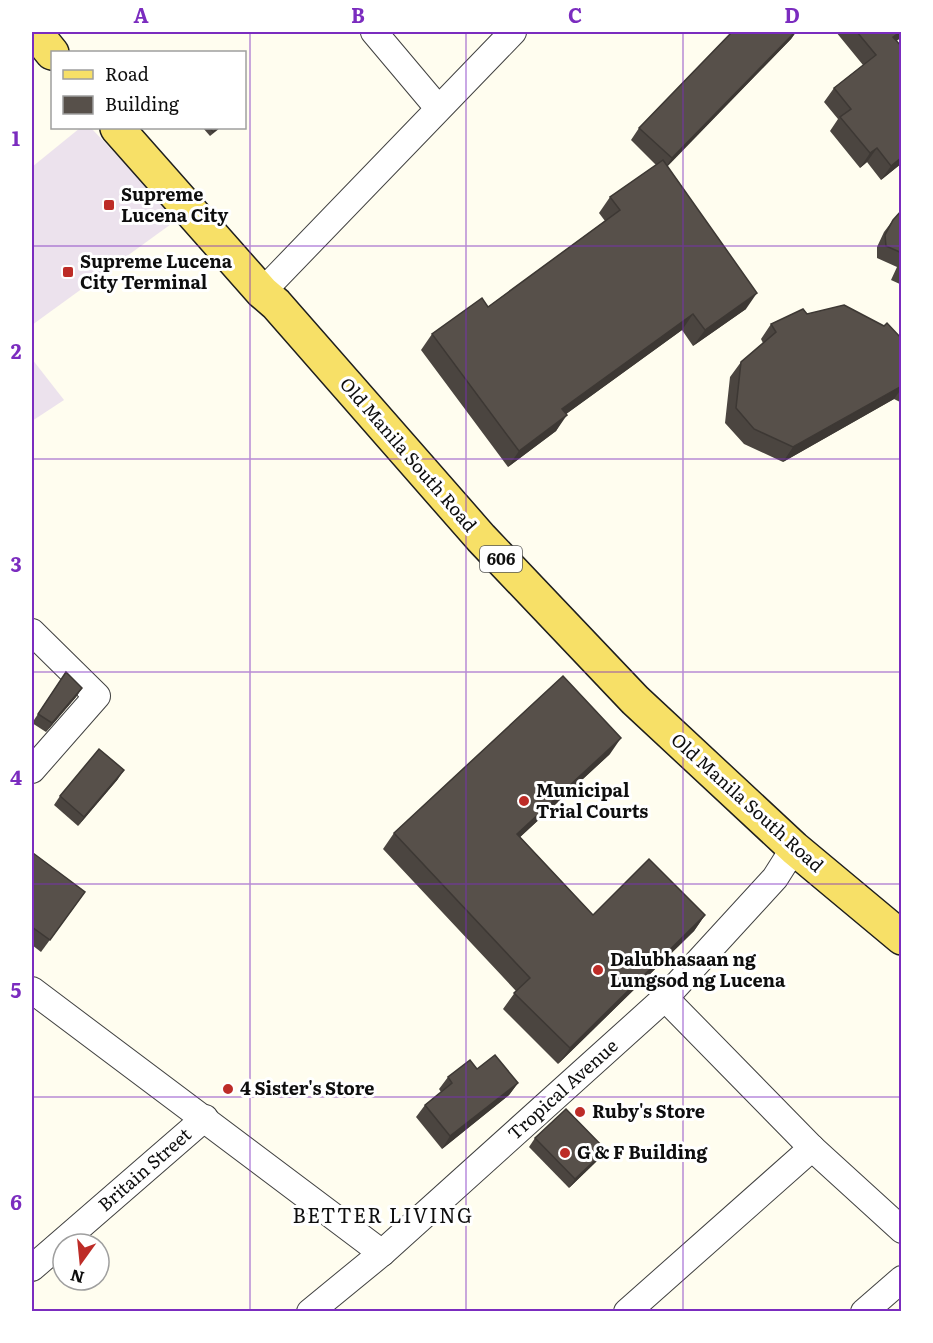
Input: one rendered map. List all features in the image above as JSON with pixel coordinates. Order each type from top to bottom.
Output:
[{"type":"main road","points":[[35,32],[51,51]]},
{"type":"main road","name":"Old Manila South Road","points":[[118,129],[262,292],[276,304],[481,538],[635,700],[794,848],[902,938]]},
{"type":"street","points":[[374,32],[438,108]]},
{"type":"street","points":[[262,292],[513,32]]},
{"type":"street","points":[[32,632],[97,696],[34,762]]},
{"type":"street","name":"Tropical Avenue","points":[[310,1311],[382,1253],[666,998],[775,878],[794,848]]},
{"type":"street","points":[[32,990],[382,1253]]},
{"type":"street","points":[[666,998],[812,1148],[902,1230]]},
{"type":"street","name":"Britain Street","points":[[33,1264],[205,1118]]},
{"type":"street","points":[[627,1311],[812,1148]]},
{"type":"street","points":[[864,1311],[902,1279]]},
{"type":"shaded area","name":"Supreme Lucena City Terminal","points":[[79,129],[92,129],[178,219],[32,325],[32,167]]},
{"type":"shaded area","points":[[32,359],[64,400],[32,421]]},
{"type":"building","points":[[732,32],[795,32],[672,158],[639,128]]},
{"type":"building","points":[[857,32],[900,32],[893,37],[902,47],[902,157],[891,166],[877,148],[870,153],[840,117],[851,109],[834,88],[876,55]]},
{"type":"building","points":[[663,160],[757,293],[705,330],[693,314],[562,409],[567,415],[519,451],[432,334],[482,298],[488,307],[620,210],[610,197]]},
{"type":"building","points":[[902,210],[902,253],[886,246],[885,235],[893,220]]},
{"type":"building","points":[[844,305],[884,326],[887,323],[902,339],[902,386],[793,447],[754,429],[736,408],[741,362],[776,332],[771,324],[803,309],[807,314]]},
{"type":"building","points":[[66,672],[82,688],[52,723],[38,714]]},
{"type":"building","points":[[563,676],[621,738],[517,834],[593,915],[649,859],[705,915],[570,1048],[514,993],[530,978],[394,833]]},
{"type":"building","points":[[99,749],[124,770],[84,817],[60,796]]},
{"type":"building","points":[[33,853],[85,892],[50,940],[32,927]]},
{"type":"building","points":[[495,1055],[518,1083],[450,1136],[425,1105],[452,1083],[448,1077],[470,1060],[477,1069]]},
{"type":"building","name":"G & F Building","points":[[566,1109],[606,1150],[575,1179],[535,1138]]},
{"type":"place","name":"Supreme Lucena City","points":[[109,205]]},
{"type":"place","name":"Supreme Lucena City Terminal","points":[[68,272]]},
{"type":"place","name":"Municipal Trial Courts","points":[[524,801]]},
{"type":"place","name":"Dalubhasaan ng Lungsod ng Lucena","points":[[598,970]]},
{"type":"place","name":"4 Sister's Store","points":[[228,1089]]},
{"type":"place","name":"Ruby's Store","points":[[580,1112]]},
{"type":"place","name":"G & F Building","points":[[565,1153]]},
{"type":"district","name":"BETTER LIVING","points":[[383,1216]]}]
